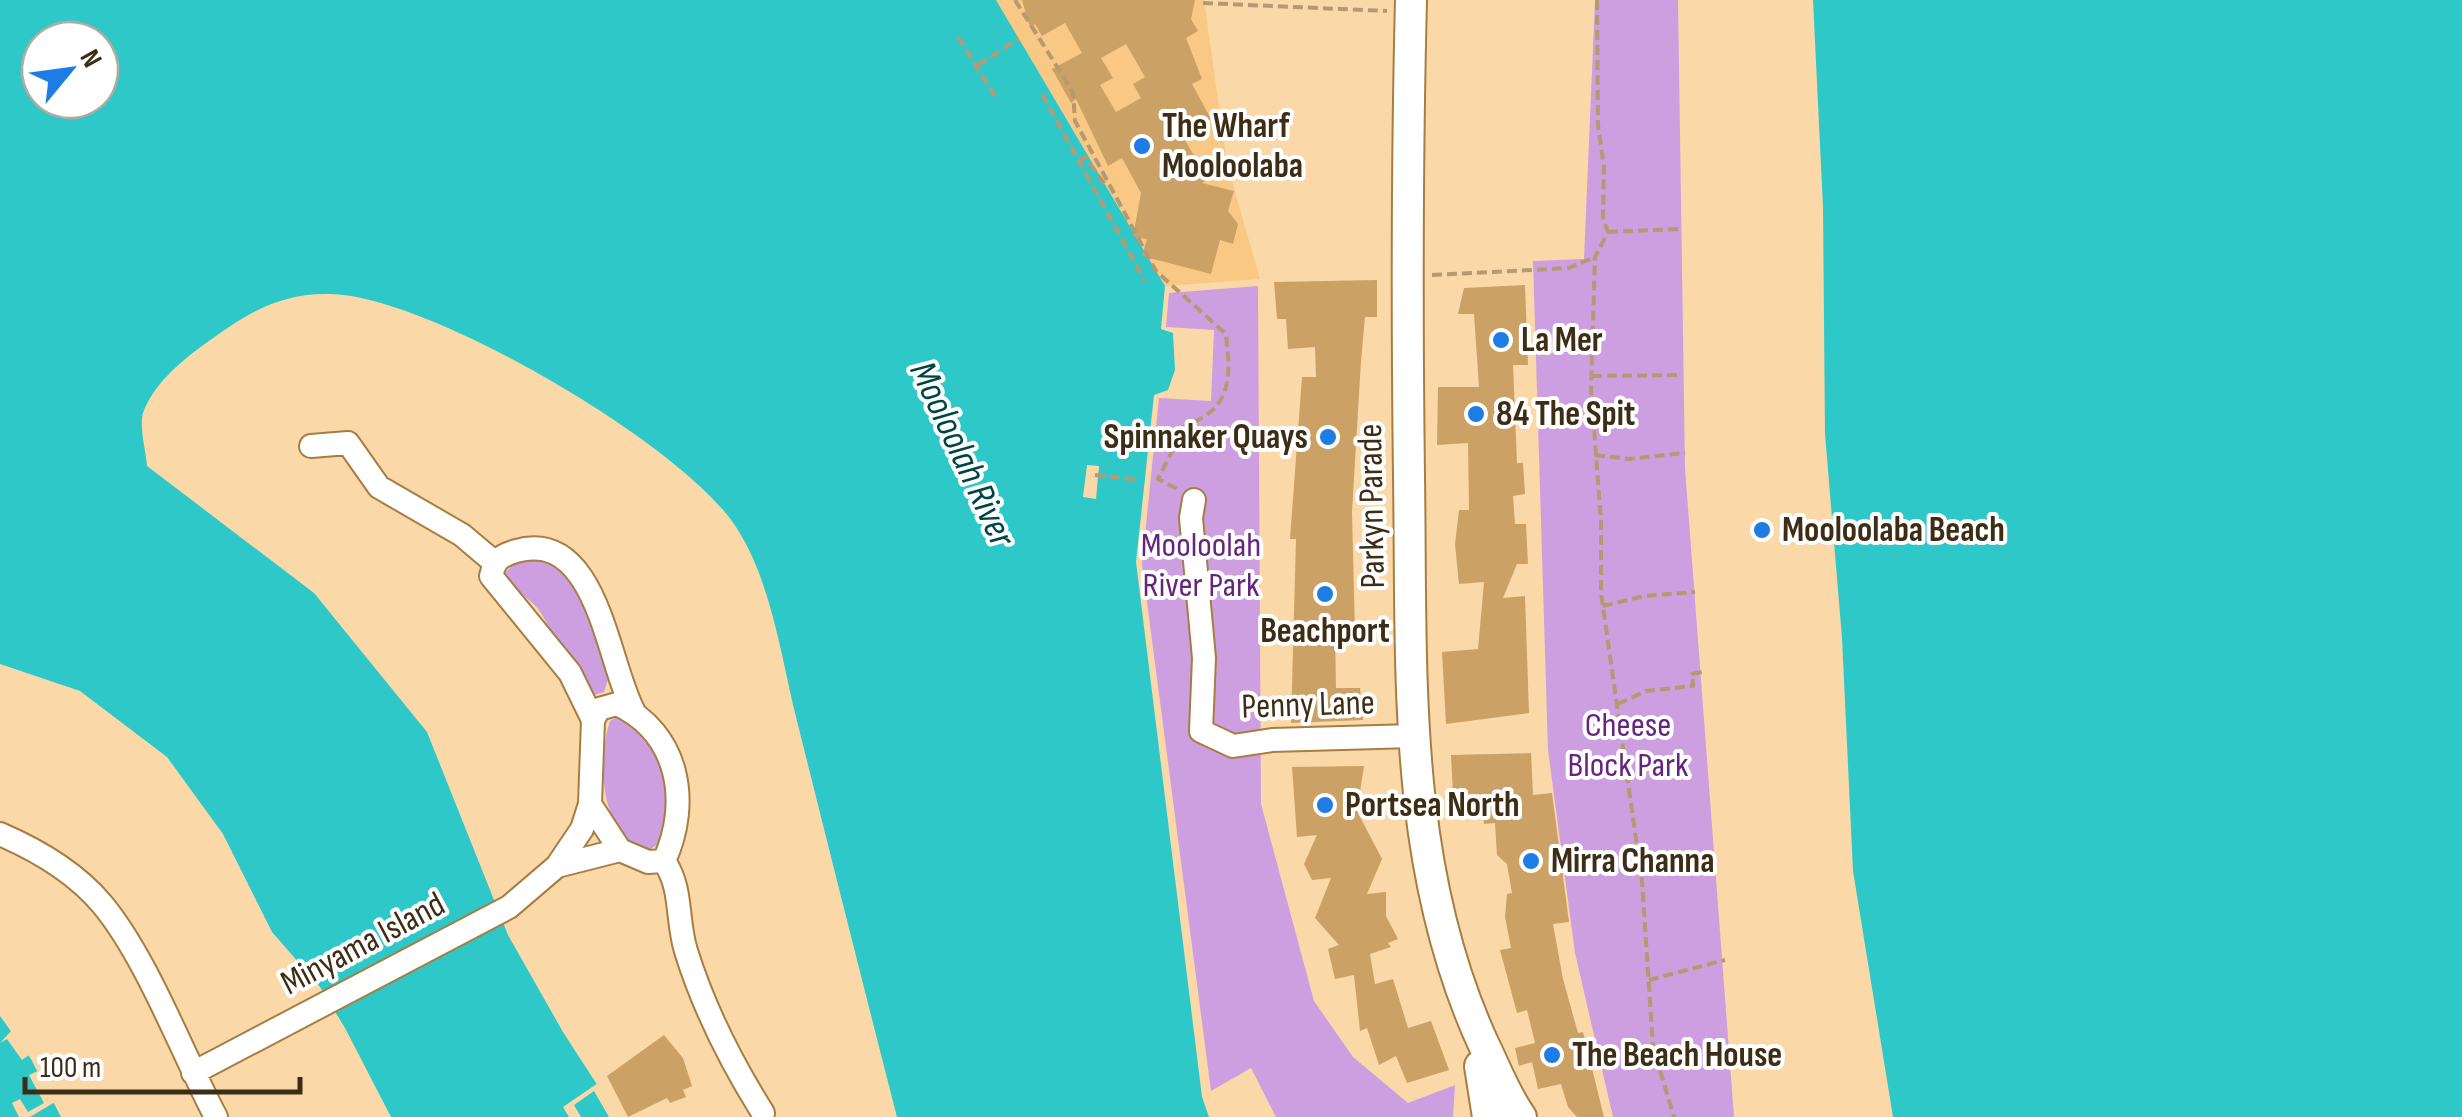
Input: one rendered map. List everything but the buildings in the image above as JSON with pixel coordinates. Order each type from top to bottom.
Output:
[{"type":"street","name":"Parkyn Parade","points":[[1399,5],[1413,736],[1419,820],[1434,899],[1466,1004],[1488,1099],[1488,1117]]},
{"type":"street","name":"Minyama Island","points":[[192,1072],[509,907],[557,866],[582,829],[590,804],[593,720],[570,674],[491,576],[494,562],[462,535],[379,487],[348,443],[311,446]]},
{"type":"street","name":"Penny Lane","points":[[1194,500],[1191,518],[1204,658],[1200,731],[1233,746],[1272,740],[1413,736]]},
{"type":"street","points":[[494,562],[524,549],[554,552],[581,573],[634,712]]},
{"type":"street","points":[[593,720],[605,705],[617,704],[634,712],[654,725],[669,758],[678,799],[678,830],[664,861],[676,879],[685,948],[725,1051],[764,1113]]},
{"type":"street","points":[[590,804],[620,850]]},
{"type":"street","points":[[0,834],[65,871],[102,904],[132,953],[216,1117]]},
{"type":"street","name":"Minyama Island","points":[[557,866],[620,850],[648,862],[664,861]]},
{"type":"street","name":"Parkyn Parade","points":[[1466,1004],[1518,1117]]},
{"type":"street","points":[[1500,1117],[1518,1117]]},
{"type":"path","points":[[1016,0],[1073,92],[1075,121],[1156,271],[1226,334],[1227,390],[1211,416],[1185,426],[1158,479],[1194,500]]},
{"type":"path","points":[[1597,0],[1598,125],[1604,167],[1602,218],[1608,232]]},
{"type":"path","points":[[1204,3],[1399,5]]},
{"type":"path","points":[[958,37],[995,96]]},
{"type":"path","points":[[978,65],[1019,39]]},
{"type":"path","points":[[1042,94],[1145,281]]},
{"type":"path","points":[[1079,161],[1085,157],[1106,186]]},
{"type":"path","points":[[1608,232],[1678,228]]},
{"type":"path","points":[[1608,232],[1595,257],[1592,376],[1603,606],[1640,869],[1653,1048],[1674,1117]]},
{"type":"path","points":[[1407,280],[1430,275],[1569,268],[1595,257]]},
{"type":"path","points":[[1592,376],[1682,376]]},
{"type":"path","points":[[1594,455],[1628,459],[1684,453]]},
{"type":"path","points":[[1095,476],[1140,480]]},
{"type":"path","points":[[1603,606],[1644,596],[1695,592]]},
{"type":"path","points":[[1616,704],[1646,691],[1693,686],[1692,674],[1702,672]]},
{"type":"path","points":[[1640,869],[1717,861]]},
{"type":"path","points":[[1649,980],[1725,960]]},
{"type":"shaded area","name":"The Wharf Mooloolaba","points":[[996,0],[1204,0],[1227,164],[1260,279],[1165,286]]},
{"type":"green space","name":"Cheese Block Park","points":[[1595,0],[1678,0],[1685,468],[1734,1117],[1613,1117],[1575,953],[1548,750],[1533,261],[1584,259]]},
{"type":"green space","name":"Mooloolah River Park","points":[[1258,286],[1261,804],[1314,1001],[1353,1057],[1408,1103],[1455,1085],[1453,1117],[1276,1117],[1251,1068],[1211,1091],[1142,564],[1159,398],[1211,401],[1214,330],[1166,327],[1169,293]]},
{"type":"green space","points":[[544,557],[578,585],[608,679],[604,692],[591,696],[577,662],[559,646],[538,609],[504,574],[519,558]]},
{"type":"green space","points":[[621,715],[657,758],[666,788],[660,843],[644,853],[618,829],[606,794],[606,738],[610,721]]},
{"type":"water","name":"Mooloolah River","points":[[0,0],[996,0],[1165,286],[1161,329],[1173,333],[1175,370],[1168,390],[1154,395],[1136,562],[1202,1097],[1209,1117],[897,1117],[774,621],[758,572],[736,527],[708,494],[665,456],[611,418],[551,380],[428,320],[374,301],[331,294],[294,297],[262,308],[184,360],[153,393],[142,419],[147,466],[314,593],[427,732],[508,935],[563,1032],[618,1117],[391,1117],[320,987],[272,932],[223,834],[167,757],[80,691],[0,664]]},
{"type":"water","points":[[1813,0],[2462,0],[2462,1117],[1893,1117],[1853,871],[1842,638],[1825,434],[1823,207]]},
{"type":"water","points":[[0,1016],[31,1059],[61,1117],[0,1117]]},
{"type":"pier","points":[[1087,465],[1099,466],[1096,499],[1083,497]]},
{"type":"pier","points":[[12,1030],[32,1053],[22,1060],[7,1039],[0,1043]]},
{"type":"pier","points":[[40,1070],[55,1102],[30,1117],[19,1117],[12,1103],[20,1099],[28,1112],[44,1103],[29,1075]]},
{"type":"pier","points":[[601,1081],[623,1117],[609,1117],[594,1091],[574,1105],[581,1117],[569,1117],[563,1107]]},
{"type":"place","name":"The Wharf Mooloolaba","points":[[1142,146]]},
{"type":"place","name":"La Mer","points":[[1501,340]]},
{"type":"place","name":"84 The Spit","points":[[1476,414]]},
{"type":"place","name":"Spinnaker Quays","points":[[1328,437]]},
{"type":"place","name":"Mooloolaba Beach","points":[[1762,530]]},
{"type":"place","name":"Beachport","points":[[1325,594]]},
{"type":"place","name":"Portsea North","points":[[1325,805]]},
{"type":"place","name":"Mirra Channa","points":[[1531,861]]},
{"type":"place","name":"The Beach House","points":[[1552,1055]]}]
